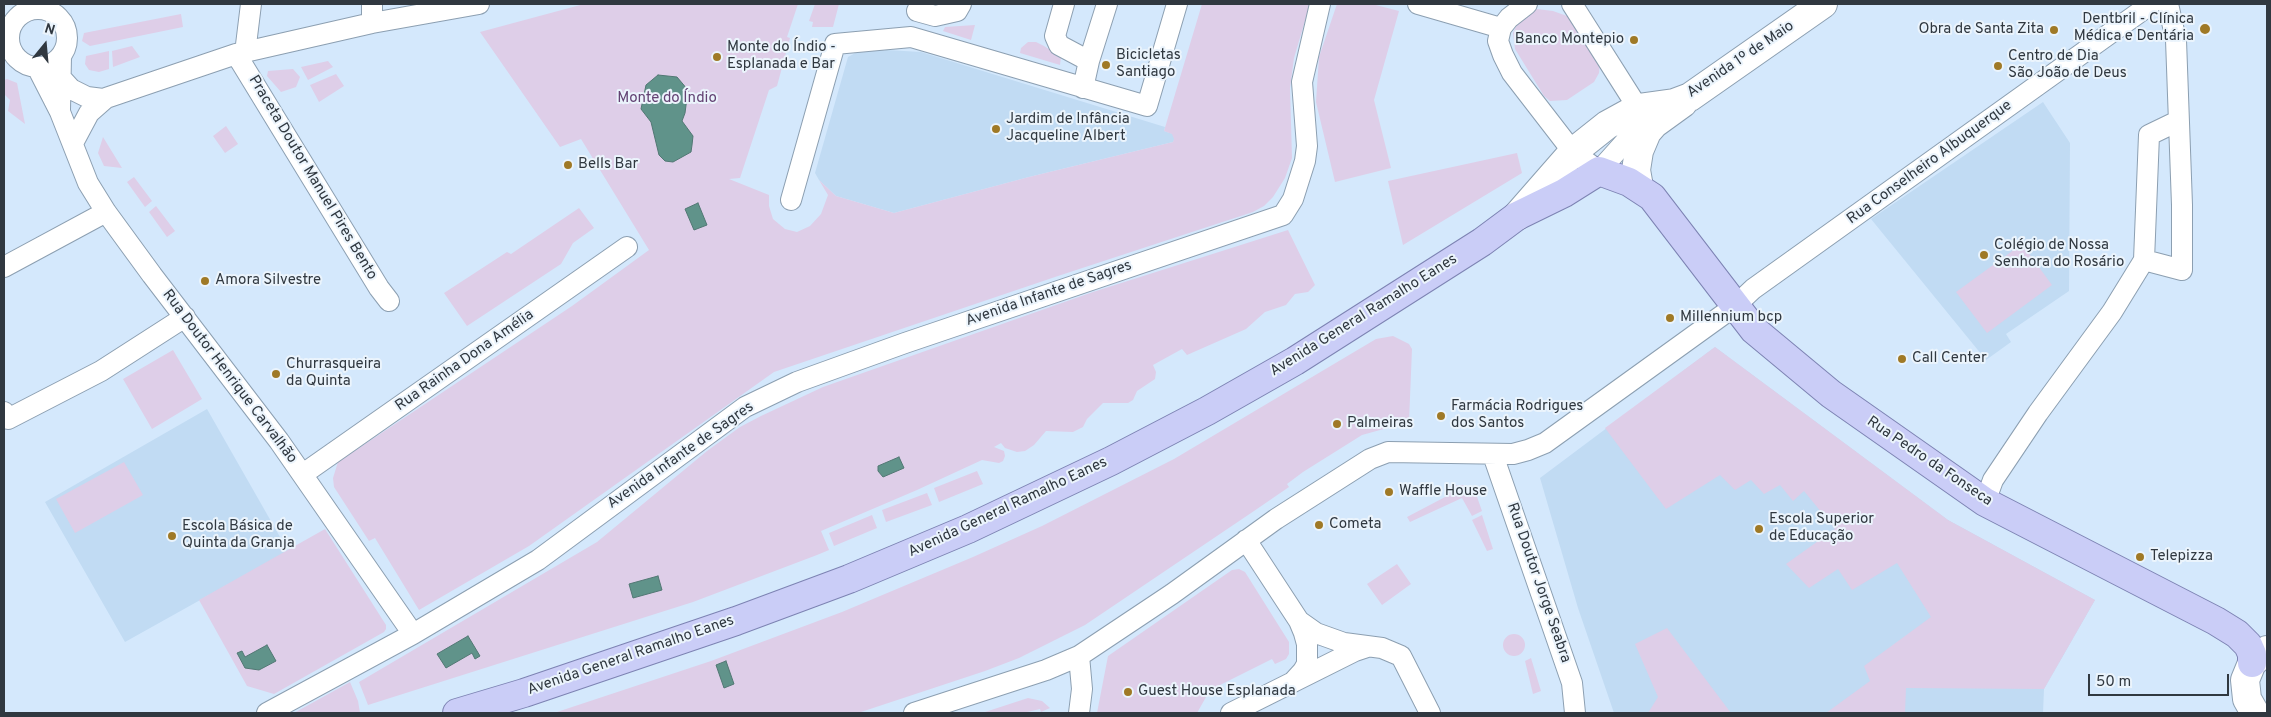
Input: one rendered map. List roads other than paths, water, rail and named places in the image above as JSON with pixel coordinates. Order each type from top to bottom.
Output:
[{"type":"main road","name":"Avenida 1º de Maio","points":[[1641,103],[1674,103],[1690,97],[1823,4]]},
{"type":"main road","points":[[1645,192],[1636,170],[1639,151],[1647,132],[1654,124],[1690,97]]},
{"type":"main road","name":"Avenida General Ramalho Eanes","points":[[1517,216],[1573,152],[1641,103]]},
{"type":"main road","points":[[1599,171],[1645,192]]},
{"type":"main road","name":"Avenida General Ramalho Eanes","points":[[474,711],[849,579],[968,529],[1111,461],[1198,416],[1295,362],[1482,242],[1517,216],[1564,193],[1599,171]]},
{"type":"main road","name":"Rua Pedro da Fonseca","points":[[1645,192],[1754,330],[1831,394],[1986,502],[2021,522],[2216,621],[2237,634],[2248,645],[2252,654],[2260,656]]},
{"type":"main road","points":[[2253,712],[2245,690],[2245,680],[2260,656]]},
{"type":"street","points":[[60,112],[61,56],[67,38],[63,4]]},
{"type":"street","points":[[241,54],[252,4]]},
{"type":"street","points":[[61,78],[71,89],[87,97],[103,99],[372,14],[479,4]]},
{"type":"street","points":[[911,37],[918,7],[935,16],[957,11],[961,4]]},
{"type":"street","points":[[1064,4],[1055,36],[1059,45],[1090,61]]},
{"type":"street","points":[[1083,88],[1107,4]]},
{"type":"street","points":[[791,200],[835,44],[911,37],[1147,106],[1177,4]]},
{"type":"street","name":"Avenida Infante de Sagres","points":[[272,712],[413,634],[538,560],[745,407],[797,382],[887,349],[1250,228],[1283,215],[1293,199],[1305,161],[1307,146],[1302,82],[1320,4]]},
{"type":"street","points":[[1418,4],[1501,28]]},
{"type":"street","points":[[1528,4],[1509,18],[1501,28],[1498,41],[1503,55],[1512,72],[1573,152],[1599,171],[1625,142],[1641,103],[1607,61],[1573,5]]},
{"type":"street","name":"Rua Conselheiro Albuquerque","points":[[914,713],[1046,670],[1079,656],[1172,594],[1246,540],[1370,459],[1388,452],[1494,455],[1528,450],[1545,443],[1735,306],[1753,289],[2151,4]]},
{"type":"street","points":[[2144,260],[2182,270],[2182,205],[2176,40],[2168,4]]},
{"type":"street","points":[[61,56],[46,66],[37,67],[9,54],[9,44],[20,14],[46,10],[55,14],[64,25]]},
{"type":"street","name":"Praceta Doutor Manuel Pires Bento","points":[[241,54],[374,280],[390,301]]},
{"type":"street","name":"Rua Doutor Henrique Carvalhão","points":[[37,67],[60,112],[88,183],[106,212],[303,474],[413,634]]},
{"type":"street","points":[[73,143],[89,113],[103,99]]},
{"type":"street","points":[[1986,502],[1993,480],[2038,413],[2112,312],[2144,260],[2149,135],[2178,121]]},
{"type":"street","points":[[6,259],[106,212]]},
{"type":"street","name":"Rua Rainha Dona Amélia","points":[[303,474],[627,248]]},
{"type":"street","points":[[4,412],[8,419],[92,375],[185,317]]},
{"type":"street","name":"Rua Doutor Jorge Seabra","points":[[1494,455],[1572,683],[1575,713]]},
{"type":"street","points":[[1246,540],[1299,621],[1307,644],[1307,664],[1304,671],[1293,682]]},
{"type":"street","points":[[1299,621],[1316,633],[1368,648]]},
{"type":"street","points":[[1231,713],[1355,651],[1368,648],[1382,648],[1401,656],[1430,713]]},
{"type":"street","points":[[1079,656],[1082,689],[1079,713]]},
{"type":"place","name":"Dentbril - Clínica Médica e Dentária","points":[[2205,29]]},
{"type":"place","name":"Obra de Santa Zita","points":[[2054,30]]},
{"type":"place","name":"Banco Montepio","points":[[1634,40]]},
{"type":"place","name":"Monte do Índio - Esplanada e Bar","points":[[717,57]]},
{"type":"place","name":"Bicicletas Santiago","points":[[1106,65]]},
{"type":"place","name":"Centro de Dia São João de Deus","points":[[1998,66]]},
{"type":"place","name":"Jardim de Infância Jacqueline Albert","points":[[996,129]]},
{"type":"place","name":"Bells Bar","points":[[568,165]]},
{"type":"place","name":"Colégio de Nossa Senhora do Rosário","points":[[1984,255]]},
{"type":"place","name":"Amora Silvestre","points":[[205,281]]},
{"type":"place","name":"Millennium bcp","points":[[1670,318]]},
{"type":"place","name":"Call Center","points":[[1902,359]]},
{"type":"place","name":"Churrasqueira da Quinta","points":[[276,374]]},
{"type":"place","name":"Farmácia Rodrigues dos Santos","points":[[1441,416]]},
{"type":"place","name":"Palmeiras","points":[[1337,424]]},
{"type":"place","name":"Waffle House","points":[[1389,492]]},
{"type":"place","name":"Cometa","points":[[1319,525]]},
{"type":"place","name":"Escola Superior de Educação","points":[[1759,529]]},
{"type":"place","name":"Escola Básica de Quinta da Granja","points":[[172,536]]},
{"type":"place","name":"Telepizza","points":[[2140,557]]},
{"type":"place","name":"Guest House Esplanada","points":[[1128,692]]},
{"type":"park label","name":"Monte do Índio","points":[[667,99]]}]
